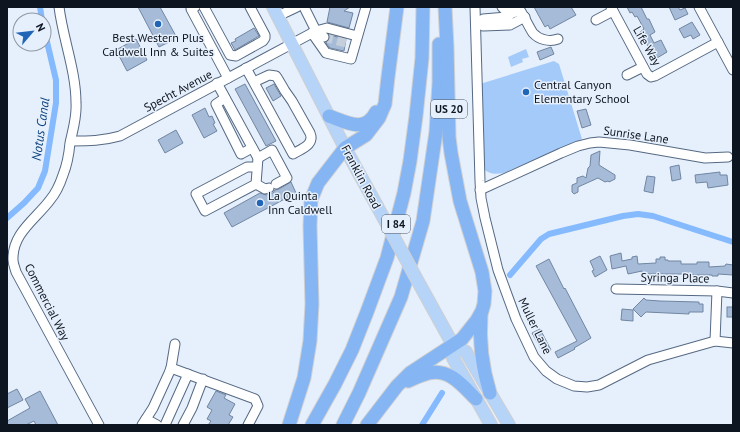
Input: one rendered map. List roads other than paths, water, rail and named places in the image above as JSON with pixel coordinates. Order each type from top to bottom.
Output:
[{"type":"highway","points":[[289,425],[304,378],[310,340],[312,304],[310,226],[311,200],[318,184],[345,148],[366,135],[379,118],[385,104],[397,7]]},
{"type":"highway","name":"I 84","points":[[312,425],[352,350],[387,258],[404,194],[416,116],[422,58],[423,7]]},
{"type":"highway","name":"I 84","points":[[343,425],[360,393],[401,297],[423,221],[436,132],[438,83],[438,7]]},
{"type":"highway","name":"US 20","points":[[446,7],[449,131],[451,153],[460,201],[482,272],[485,291],[480,330],[481,354],[490,393]]},
{"type":"highway","points":[[329,116],[356,126],[370,121],[378,107],[388,77]]},
{"type":"highway","name":"US 20","points":[[452,345],[462,339],[482,311]]},
{"type":"highway","points":[[368,425],[397,386],[410,373],[452,345]]},
{"type":"highway","points":[[397,386],[430,372],[440,372],[452,376],[476,399]]},
{"type":"main road","name":"Franklin Road","points":[[275,11],[345,148],[452,345],[453,358],[491,425]]},
{"type":"main road","name":"Franklin Road","points":[[452,345],[466,352],[509,425]]},
{"type":"street","name":"Commercial Way","points":[[59,7],[61,23],[74,81],[76,104],[75,120],[63,176],[50,200],[23,229],[17,239],[13,261],[16,272],[99,425]]},
{"type":"street","points":[[204,7],[230,55],[236,56],[263,41],[265,38],[258,20],[250,7]]},
{"type":"street","points":[[275,11],[297,7]]},
{"type":"street","points":[[304,7],[314,32],[326,53],[351,58],[350,44],[357,36],[366,7]]},
{"type":"street","name":"Muller Lane","points":[[475,7],[477,22],[480,190],[485,218],[498,270],[516,319],[534,357],[546,371],[557,380],[574,386],[587,387],[599,385],[648,360],[715,341],[733,343]]},
{"type":"street","points":[[502,7],[505,11],[520,12]]},
{"type":"street","points":[[699,7],[733,70]]},
{"type":"street","points":[[189,8],[228,78]]},
{"type":"street","points":[[596,20],[612,9]]},
{"type":"street","name":"Life Way","points":[[612,9],[643,67],[651,77],[656,76],[718,42]]},
{"type":"street","points":[[520,12],[510,25],[483,26],[477,22],[483,19],[507,17],[520,12]]},
{"type":"street","points":[[520,12],[533,34],[546,40],[558,39]]},
{"type":"street","points":[[314,32],[327,28],[357,36]]},
{"type":"street","name":"Specht Avenue","points":[[71,141],[94,141],[120,136],[314,32]]},
{"type":"street","points":[[314,32],[324,37]]},
{"type":"street","points":[[628,75],[643,67]]},
{"type":"street","points":[[246,68],[293,154],[310,144],[311,136],[292,101],[276,76],[269,75],[254,82]]},
{"type":"street","points":[[217,83],[252,148],[257,163],[256,184]]},
{"type":"street","points":[[225,98],[216,104],[241,154],[252,148]]},
{"type":"street","points":[[233,139],[244,133]]},
{"type":"street","name":"Sunrise Lane","points":[[480,190],[578,146],[590,143],[599,142],[630,145],[705,158],[728,158]]},
{"type":"street","points":[[272,150],[286,178],[265,190],[256,184],[205,211],[196,194],[257,163],[272,150]]},
{"type":"street","name":"Syringa Place","points":[[616,288],[717,291],[733,293]]},
{"type":"street","points":[[715,341],[717,291]]},
{"type":"street","points":[[157,425],[144,422],[153,408],[171,368],[176,344]]},
{"type":"street","points":[[171,368],[255,399],[258,406],[248,425]]},
{"type":"street","points":[[165,425],[188,374]]},
{"type":"street","points":[[183,425],[192,408],[203,380]]},
{"type":"waterway","name":"Notus Canal","points":[[40,7],[41,12]]},
{"type":"waterway","name":"Notus Canal","points":[[7,218],[38,188],[45,171],[56,103],[56,80],[49,52]]},
{"type":"waterway","points":[[510,275],[541,239],[549,234],[623,216],[638,214],[653,216],[733,242]]},
{"type":"waterway","points":[[422,425],[442,393]]},
{"type":"tunnel","points":[[324,37],[346,43]]},
{"type":"place","name":"Best Western Plus Caldwell Inn & Suites","points":[[158,24]]},
{"type":"place","name":"Central Canyon Elementary School","points":[[526,92]]},
{"type":"place","name":"La Quinta Inn Caldwell","points":[[260,203]]}]
